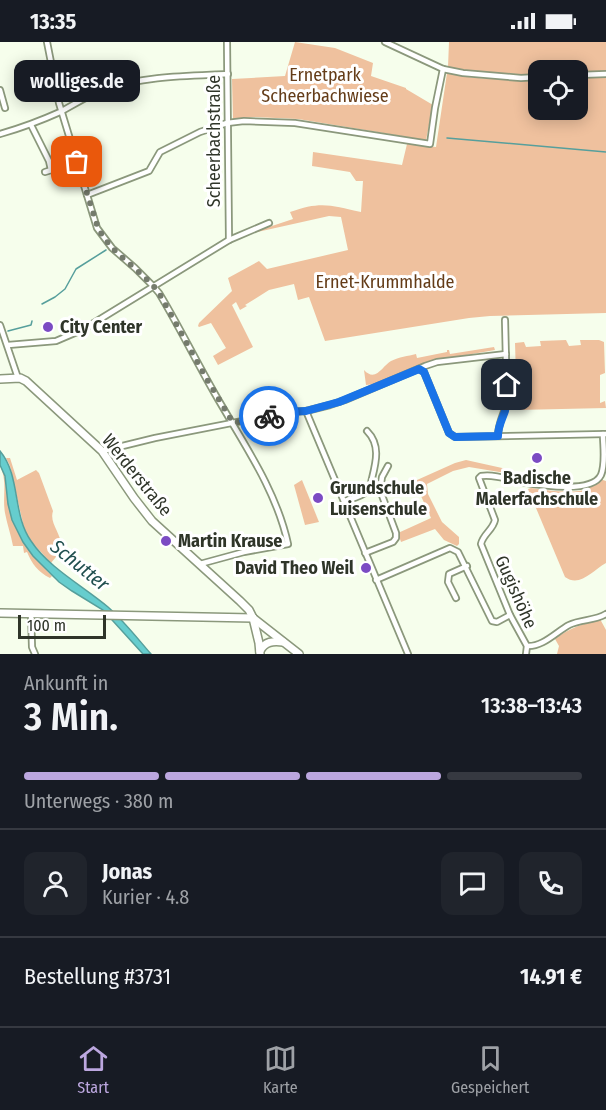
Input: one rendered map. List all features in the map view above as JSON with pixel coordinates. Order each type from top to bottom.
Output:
[{"type":"street","points":[[47,42],[59,103],[98,228],[112,248],[153,286],[170,312],[269,489],[284,527],[288,544],[244,552],[200,564]]},
{"type":"street","name":"Scheerbachstraße","points":[[227,42],[229,240]]},
{"type":"street","points":[[385,42],[443,69],[463,73],[528,78]]},
{"type":"street","points":[[87,195],[149,171],[160,152],[200,132],[227,123],[244,121],[296,123],[430,144],[443,69]]},
{"type":"street","points":[[0,134],[31,125],[118,85],[165,77],[228,74]]},
{"type":"street","points":[[588,75],[606,74]]},
{"type":"street","points":[[0,90],[5,108]]},
{"type":"street","points":[[31,125],[49,161],[48,171],[77,162]]},
{"type":"street","points":[[8,345],[56,341],[84,329],[229,240],[269,223]]},
{"type":"street","points":[[498,436],[499,425],[507,402],[505,320]]},
{"type":"street","points":[[0,325],[18,378],[0,379]]},
{"type":"street","points":[[102,451],[155,438],[288,412],[306,411],[345,400],[437,362],[506,354]]},
{"type":"street","points":[[419,369],[424,372],[452,436],[604,434]]},
{"type":"street","name":"Werderstraße","points":[[18,378],[26,381],[102,451],[152,521],[240,601],[253,618],[299,654]]},
{"type":"street","points":[[306,411],[408,654]]},
{"type":"street","points":[[344,501],[364,494],[370,487],[378,456],[367,431]]},
{"type":"street","name":"Gugishöhe","points":[[526,654],[527,646],[510,615],[481,544],[495,520],[479,481],[480,476],[575,487],[586,485],[595,481],[601,474],[604,434]]},
{"type":"street","points":[[365,554],[393,542],[396,538],[380,490],[382,477],[388,466]]},
{"type":"street","points":[[376,580],[450,548],[458,552],[492,621],[497,622],[510,615]]},
{"type":"street","points":[[456,598],[448,582],[449,574],[466,566]]},
{"type":"street","points":[[0,613],[253,618],[260,652]]},
{"type":"street","points":[[31,614],[32,647],[35,654]]},
{"type":"street","points":[[527,646],[535,646],[569,625],[606,614]]},
{"type":"street","points":[[260,652],[262,646],[268,642],[284,642]]},
{"type":"green space","name":"Ernetpark Scheerbachwiese","points":[[295,42],[335,48],[373,63],[371,76],[406,88],[433,105],[426,140],[298,119],[254,117],[233,119],[232,79],[285,76]]},
{"type":"green space","points":[[449,42],[606,42],[606,71],[588,72],[588,60],[528,60],[528,74],[462,71],[448,67]]},
{"type":"green space","name":"Ernet-Krummhalde","points":[[447,73],[492,79],[528,79],[528,120],[588,120],[588,78],[606,77],[606,313],[469,318],[325,341],[309,297],[298,300],[294,284],[269,290],[240,310],[236,302],[232,305],[253,347],[218,365],[213,356],[226,348],[211,323],[198,326],[232,291],[228,278],[259,261],[267,269],[348,250],[341,217],[329,216],[248,234],[293,219],[290,212],[310,206],[333,206],[361,212],[363,181],[356,181],[350,172],[312,166],[313,152],[402,165],[407,144],[436,147]]},
{"type":"green space","points":[[566,340],[569,346],[581,345],[580,340],[604,342],[605,373],[600,375],[600,403],[605,401],[606,408],[517,410],[515,343],[524,342],[526,347],[541,346],[540,341]]},
{"type":"green space","points":[[494,347],[495,350],[426,362],[375,384],[366,385],[364,370],[368,374],[376,374],[391,361],[400,358],[416,354],[417,358],[447,352],[447,350],[450,354]]},
{"type":"green space","points":[[6,458],[10,458],[17,480],[36,470],[39,473],[53,511],[53,520],[61,545],[51,563],[30,540],[24,528],[10,466]]},
{"type":"green space","points":[[466,460],[511,470],[512,474],[469,467],[453,471],[427,484],[428,494],[442,522],[459,537],[459,544],[457,546],[444,540],[435,529],[401,542],[398,533],[431,518],[416,485],[417,480]]},
{"type":"green space","points":[[0,465],[4,475],[15,527],[31,553],[52,576],[50,578],[36,567],[27,552],[24,553],[23,546],[13,546],[4,507],[4,478]]},
{"type":"green space","points":[[600,479],[606,481],[606,563],[586,577],[571,580],[565,577],[528,489],[579,491],[588,488]]},
{"type":"green space","points":[[302,480],[319,522],[305,525],[294,485]]},
{"type":"green space","points":[[600,619],[606,630],[606,654],[557,654],[559,646],[555,639],[571,629]]},
{"type":"water","points":[[0,451],[11,472],[25,530],[38,551],[114,612],[151,654],[143,654],[103,610],[59,582],[33,556],[12,520],[5,476],[0,465]]},
{"type":"waterway","points":[[447,138],[606,152]]},
{"type":"waterway","points":[[42,304],[65,289],[76,269],[106,250]]},
{"type":"waterway","points":[[8,331],[31,325],[32,321]]},
{"type":"way so far","points":[[77,162],[102,236],[159,293],[233,423],[269,416]]},
{"type":"place","name":"wolliges.de","points":[[77,162]]},
{"type":"place","name":"City Center","points":[[48,327]]},
{"type":"place","name":"Badische Malerfachschule","points":[[537,458]]},
{"type":"place","name":"Grundschule Luisenschule","points":[[318,498]]},
{"type":"place","name":"Martin Krause","points":[[166,541]]},
{"type":"place","name":"David Theo Weil","points":[[366,568]]},
{"type":"route","points":[[269,416],[306,411],[339,402],[419,369],[424,372],[452,436],[498,436],[499,425],[507,402],[507,385]]},
{"type":"water label","name":"Schutter","points":[[80,565]]}]
